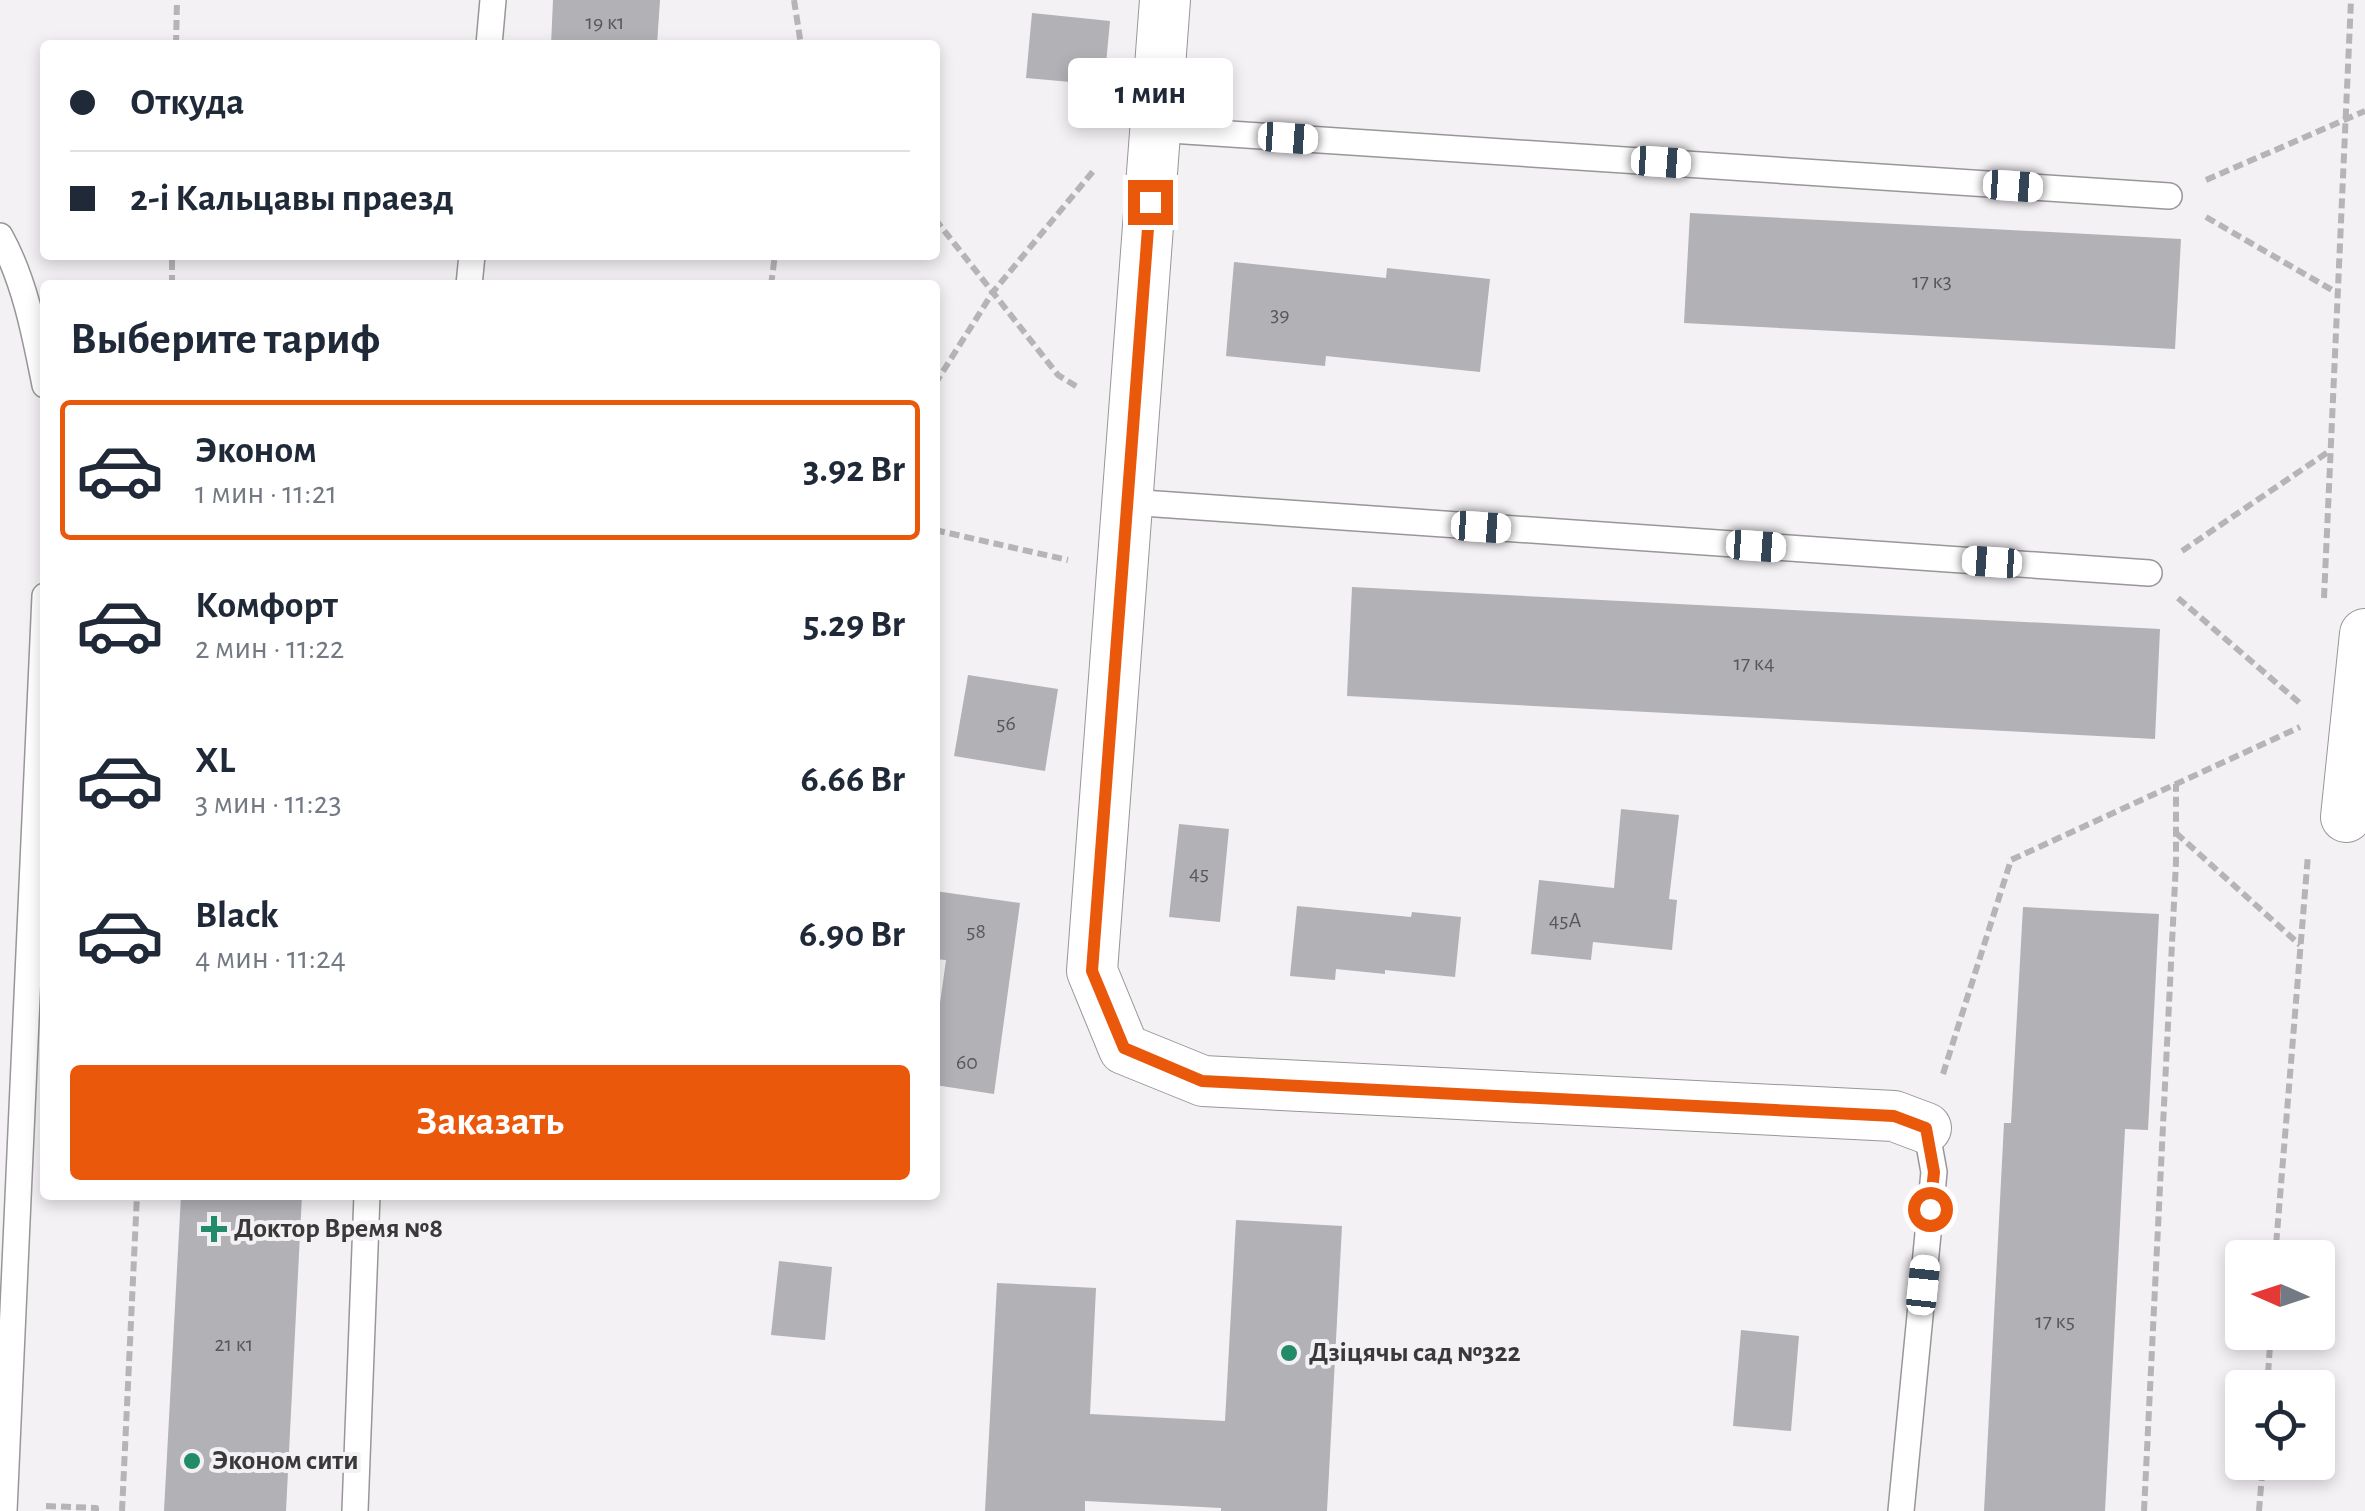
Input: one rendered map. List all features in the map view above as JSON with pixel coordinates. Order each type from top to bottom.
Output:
[{"type":"street","points":[[1165,0],[1092,971],[1124,1048],[1202,1081],[1894,1116],[1926,1128]]},
{"type":"street","points":[[2346,817],[2365,634]]},
{"type":"lane","points":[[489,40],[493,0]]},
{"type":"lane","points":[[1155,129],[2169,196]]},
{"type":"lane","points":[[0,236],[32,323],[40,361]]},
{"type":"lane","points":[[1128,502],[2149,573]]},
{"type":"lane","points":[[4,1511],[40,708]]},
{"type":"lane","points":[[1901,1511],[1934,1172],[1926,1128]]},
{"type":"lane","points":[[355,1511],[367,1200]]},
{"type":"path","points":[[176,40],[177,0]]},
{"type":"path","points":[[794,0],[799,40]]},
{"type":"path","points":[[2169,196],[2365,111]]},
{"type":"path","points":[[940,376],[993,292],[1128,129],[1155,129]]},
{"type":"path","points":[[2169,196],[2338,294]]},
{"type":"path","points":[[940,225],[1058,375],[1133,420]]},
{"type":"path","points":[[2304,707],[2149,573],[2332,450]]},
{"type":"path","points":[[940,531],[1123,572]]},
{"type":"path","points":[[1926,1128],[2011,860],[2300,727]]},
{"type":"path","points":[[2144,1511],[2176,784]]},
{"type":"path","points":[[2176,832],[2300,945]]},
{"type":"path","points":[[122,1511],[137,1200]]},
{"type":"path","points":[[2260,1511],[2261,1480]]},
{"type":"path","points":[[43,1506],[96,1511]]},
{"type":"building","points":[[553,0],[660,0],[657,40],[551,40]]},
{"type":"building","points":[[1032,13],[1110,21],[1104,85],[1026,78]]},
{"type":"building","points":[[1690,213],[2181,239],[2175,349],[1684,323]]},
{"type":"building","points":[[1234,262],[1386,278],[1387,268],[1490,279],[1480,372],[1326,356],[1325,366],[1226,356]]},
{"type":"building","points":[[1352,587],[2160,629],[2155,739],[1347,696]]},
{"type":"building","points":[[968,675],[1058,689],[1045,771],[954,756]]},
{"type":"building","points":[[1621,809],[1679,815],[1669,899],[1677,900],[1672,950],[1593,942],[1591,960],[1531,954],[1539,880],[1614,888]]},
{"type":"building","points":[[1179,824],[1229,829],[1220,922],[1169,917]]},
{"type":"building","points":[[940,892],[1020,903],[994,1094],[940,1086],[940,1003],[946,960],[940,959]]},
{"type":"building","points":[[1297,906],[1411,917],[1412,912],[1461,917],[1455,977],[1336,969],[1335,980],[1290,976]]},
{"type":"building","points":[[2023,907],[2159,914],[2148,1130],[2125,1129],[2105,1511],[1984,1511],[2004,1123],[2011,1123]]},
{"type":"building","points":[[181,1200],[302,1200],[286,1511],[164,1511]]},
{"type":"building","points":[[1236,1220],[1342,1226],[1327,1511],[1221,1511],[1085,1501],[1085,1511],[985,1511],[997,1283],[1096,1288],[1090,1414],[1225,1421]]},
{"type":"building","points":[[779,1261],[832,1267],[825,1340],[771,1335]]},
{"type":"building","points":[[1741,1330],[1799,1336],[1791,1431],[1733,1426]]},
{"type":"place","name":"Доктор Время №8","points":[[214,1229]]},
{"type":"place","name":"Дзіцячы сад №322","points":[[1289,1353]]},
{"type":"place","name":"Эконом сити","points":[[192,1461]]},
{"type":"route","points":[[1150,202],[1092,971],[1124,1048],[1202,1081],[1894,1116],[1926,1128],[1934,1172],[1930,1209]]}]
